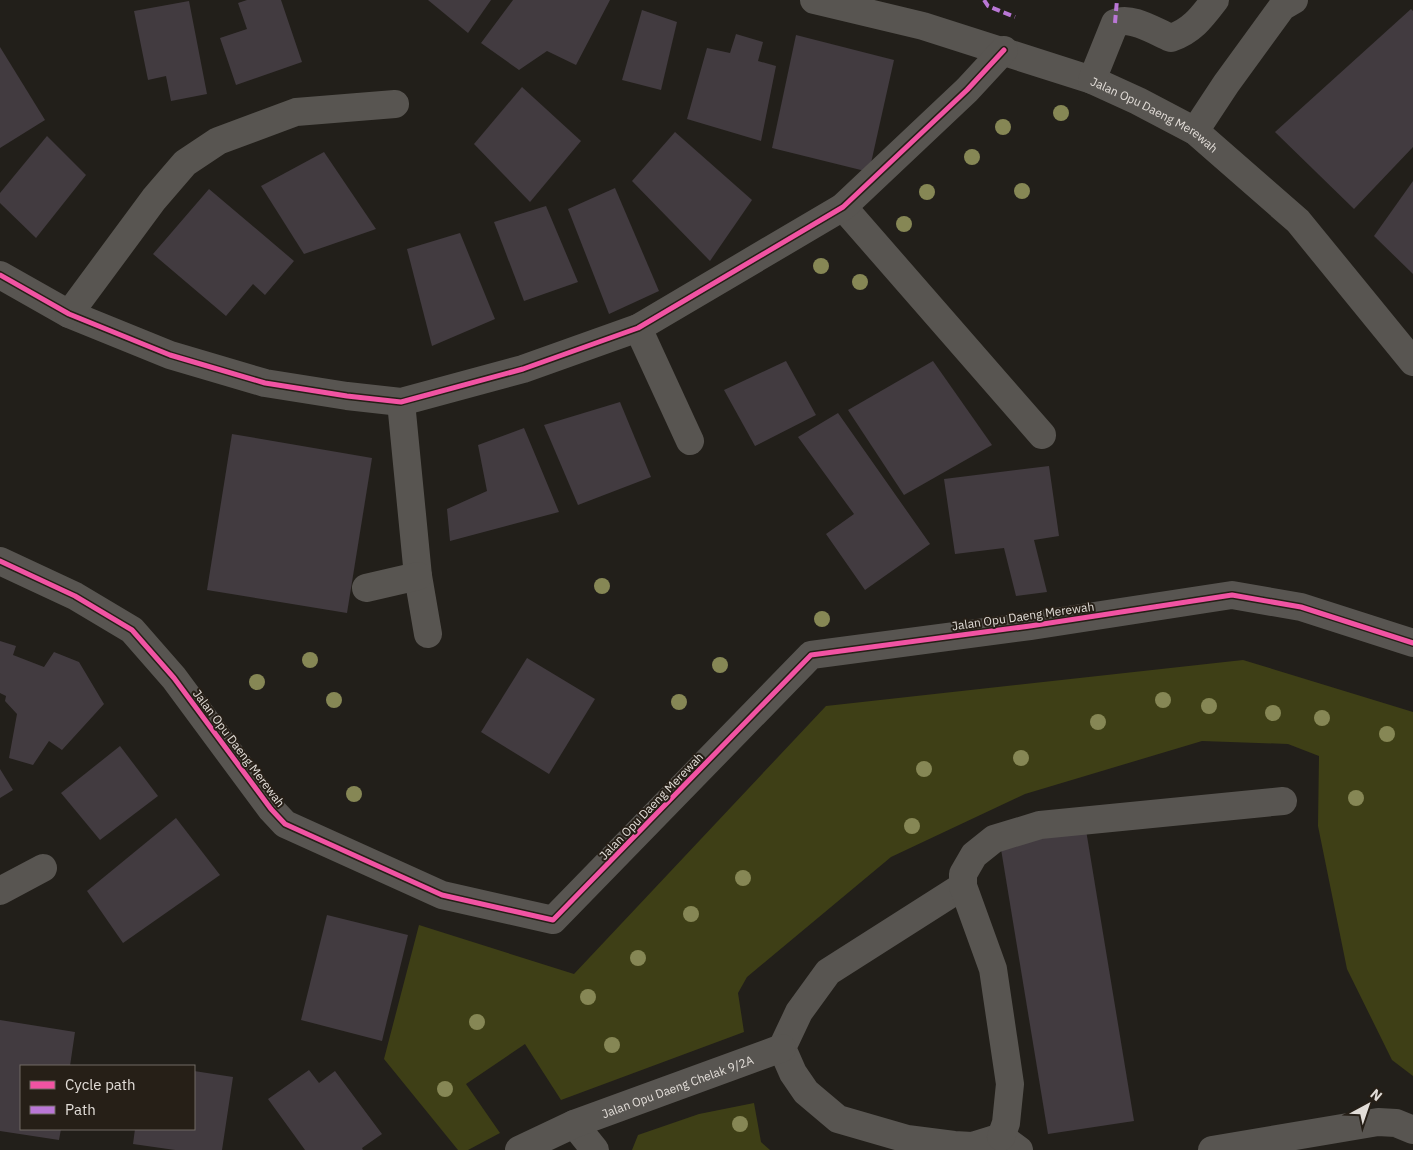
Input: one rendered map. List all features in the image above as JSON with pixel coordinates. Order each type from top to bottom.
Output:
[{"type":"street","name":"Jalan Opu Daeng Merewah","points":[[814,0],[923,26],[1004,50],[1092,80],[1138,101],[1195,132],[1298,221],[1413,362]]},
{"type":"street","points":[[1092,80],[1115,24],[1122,20],[1131,21],[1171,38],[1184,34],[1198,23],[1215,0]]},
{"type":"street","points":[[1195,132],[1226,84],[1282,6],[1294,0]]},
{"type":"street","points":[[0,275],[69,314],[170,355],[265,383],[347,396],[401,402],[523,369],[638,328],[843,207],[967,90],[1004,50]]},
{"type":"street","points":[[69,314],[154,199],[185,163],[218,141],[296,112],[395,104]]},
{"type":"street","points":[[843,207],[1042,435]]},
{"type":"street","points":[[638,328],[690,441]]},
{"type":"street","points":[[401,402],[418,576],[428,634]]},
{"type":"street","name":"Jalan Opu Daeng Merewah","points":[[0,561],[76,596],[132,630],[174,678],[271,809],[285,824],[442,895],[553,920],[812,655],[1040,625],[1232,595],[1301,607],[1413,644]]},
{"type":"street","points":[[366,588],[418,576]]},
{"type":"street","points":[[963,886],[828,972],[799,1012],[782,1048],[793,1073],[806,1092],[838,1118],[907,1139],[972,1146],[1010,1144],[1006,1123],[1010,1084],[994,978],[963,886],[963,874],[974,855],[994,839],[1040,825],[1283,801]]},
{"type":"street","points":[[0,891],[43,868]]},
{"type":"street","name":"Jalan Opu Daeng Chelak 9/2A","points":[[519,1150],[574,1124],[782,1048]]},
{"type":"street","points":[[1212,1150],[1378,1122],[1396,1123],[1413,1130]]},
{"type":"street","points":[[574,1124],[595,1150]]},
{"type":"shaded area","points":[[1243,660],[1413,712],[1413,1076],[1392,1060],[1347,969],[1318,826],[1319,756],[1288,744],[1202,741],[1025,794],[891,857],[747,977],[738,993],[744,1032],[561,1100],[525,1044],[466,1084],[500,1133],[468,1150],[458,1150],[384,1059],[419,925],[574,974],[826,706]]},
{"type":"shaded area","points":[[754,1103],[761,1142],[770,1150],[632,1150],[638,1135],[699,1114]]},
{"type":"building","points":[[247,0],[281,0],[302,62],[236,85],[220,38],[247,29],[238,3]]},
{"type":"building","points":[[428,0],[491,0],[468,33]]},
{"type":"building","points":[[513,0],[610,0],[576,65],[547,51],[519,70],[481,43]]},
{"type":"building","points":[[189,1],[207,94],[171,101],[166,76],[148,80],[134,11]]},
{"type":"building","points":[[1411,9],[1413,11],[1413,147],[1354,209],[1275,132]]},
{"type":"building","points":[[642,10],[677,22],[661,90],[622,80]]},
{"type":"building","points":[[736,34],[763,42],[758,61],[776,66],[761,141],[687,119],[707,48],[730,53]]},
{"type":"building","points":[[796,35],[894,60],[869,172],[772,148]]},
{"type":"building","points":[[0,47],[45,120],[0,148]]},
{"type":"building","points":[[522,87],[581,141],[530,202],[474,144]]},
{"type":"building","points":[[675,132],[752,200],[710,261],[632,181]]},
{"type":"building","points":[[47,136],[86,175],[36,238],[0,203],[0,193]]},
{"type":"building","points":[[324,152],[376,229],[304,254],[261,186]]},
{"type":"building","points":[[1413,181],[1413,274],[1374,236]]},
{"type":"building","points":[[615,188],[659,291],[609,314],[568,209]]},
{"type":"building","points":[[209,189],[294,261],[265,295],[253,284],[226,316],[153,254]]},
{"type":"building","points":[[546,206],[578,282],[524,301],[494,222]]},
{"type":"building","points":[[460,233],[495,319],[432,346],[407,249]]},
{"type":"building","points":[[786,361],[816,415],[755,446],[724,390]]},
{"type":"building","points":[[933,361],[992,445],[904,495],[848,410]]},
{"type":"building","points":[[620,402],[651,477],[578,505],[544,425]]},
{"type":"building","points":[[838,413],[930,544],[865,590],[826,534],[854,514],[798,437]]},
{"type":"building","points":[[524,428],[559,512],[450,541],[447,509],[487,491],[478,445]]},
{"type":"building","points":[[232,434],[372,458],[347,613],[207,590]]},
{"type":"building","points":[[1049,466],[1059,536],[1034,540],[1047,592],[1016,596],[1004,548],[955,554],[944,479]]},
{"type":"building","points":[[0,641],[16,646],[13,655],[44,667],[54,652],[79,662],[104,704],[62,750],[49,741],[33,765],[9,758],[17,714],[5,701],[6,696],[0,693]]},
{"type":"building","points":[[527,658],[595,699],[549,774],[481,732]]},
{"type":"building","points":[[120,746],[158,796],[100,840],[61,793]]},
{"type":"building","points":[[0,769],[13,790],[0,798]]},
{"type":"building","points":[[176,818],[220,875],[123,943],[87,891]]},
{"type":"building","points":[[1086,830],[1134,1121],[1048,1134],[1000,843]]},
{"type":"building","points":[[327,915],[408,935],[382,1041],[301,1020]]},
{"type":"building","points":[[0,1020],[75,1032],[70,1065],[20,1065],[20,1130],[61,1130],[59,1140],[0,1131]]},
{"type":"building","points":[[309,1070],[319,1083],[335,1071],[382,1134],[362,1148],[363,1150],[305,1150],[268,1099]]},
{"type":"building","points":[[195,1071],[233,1077],[222,1150],[175,1150],[133,1144],[135,1130],[195,1130]]},
{"type":"marked path","points":[[984,0],[988,6],[1015,17]]},
{"type":"marked path","points":[[1115,23],[1117,0]]},
{"type":"cycle path","points":[[0,275],[69,314],[170,355],[265,383],[347,396],[401,402],[523,369],[638,328],[843,207],[967,90],[1004,50]]},
{"type":"cycle path","points":[[0,561],[75,596],[132,630],[174,678],[271,809],[285,824],[442,895],[553,920],[811,655],[1030,626],[1232,595],[1301,607],[1413,643]]}]
